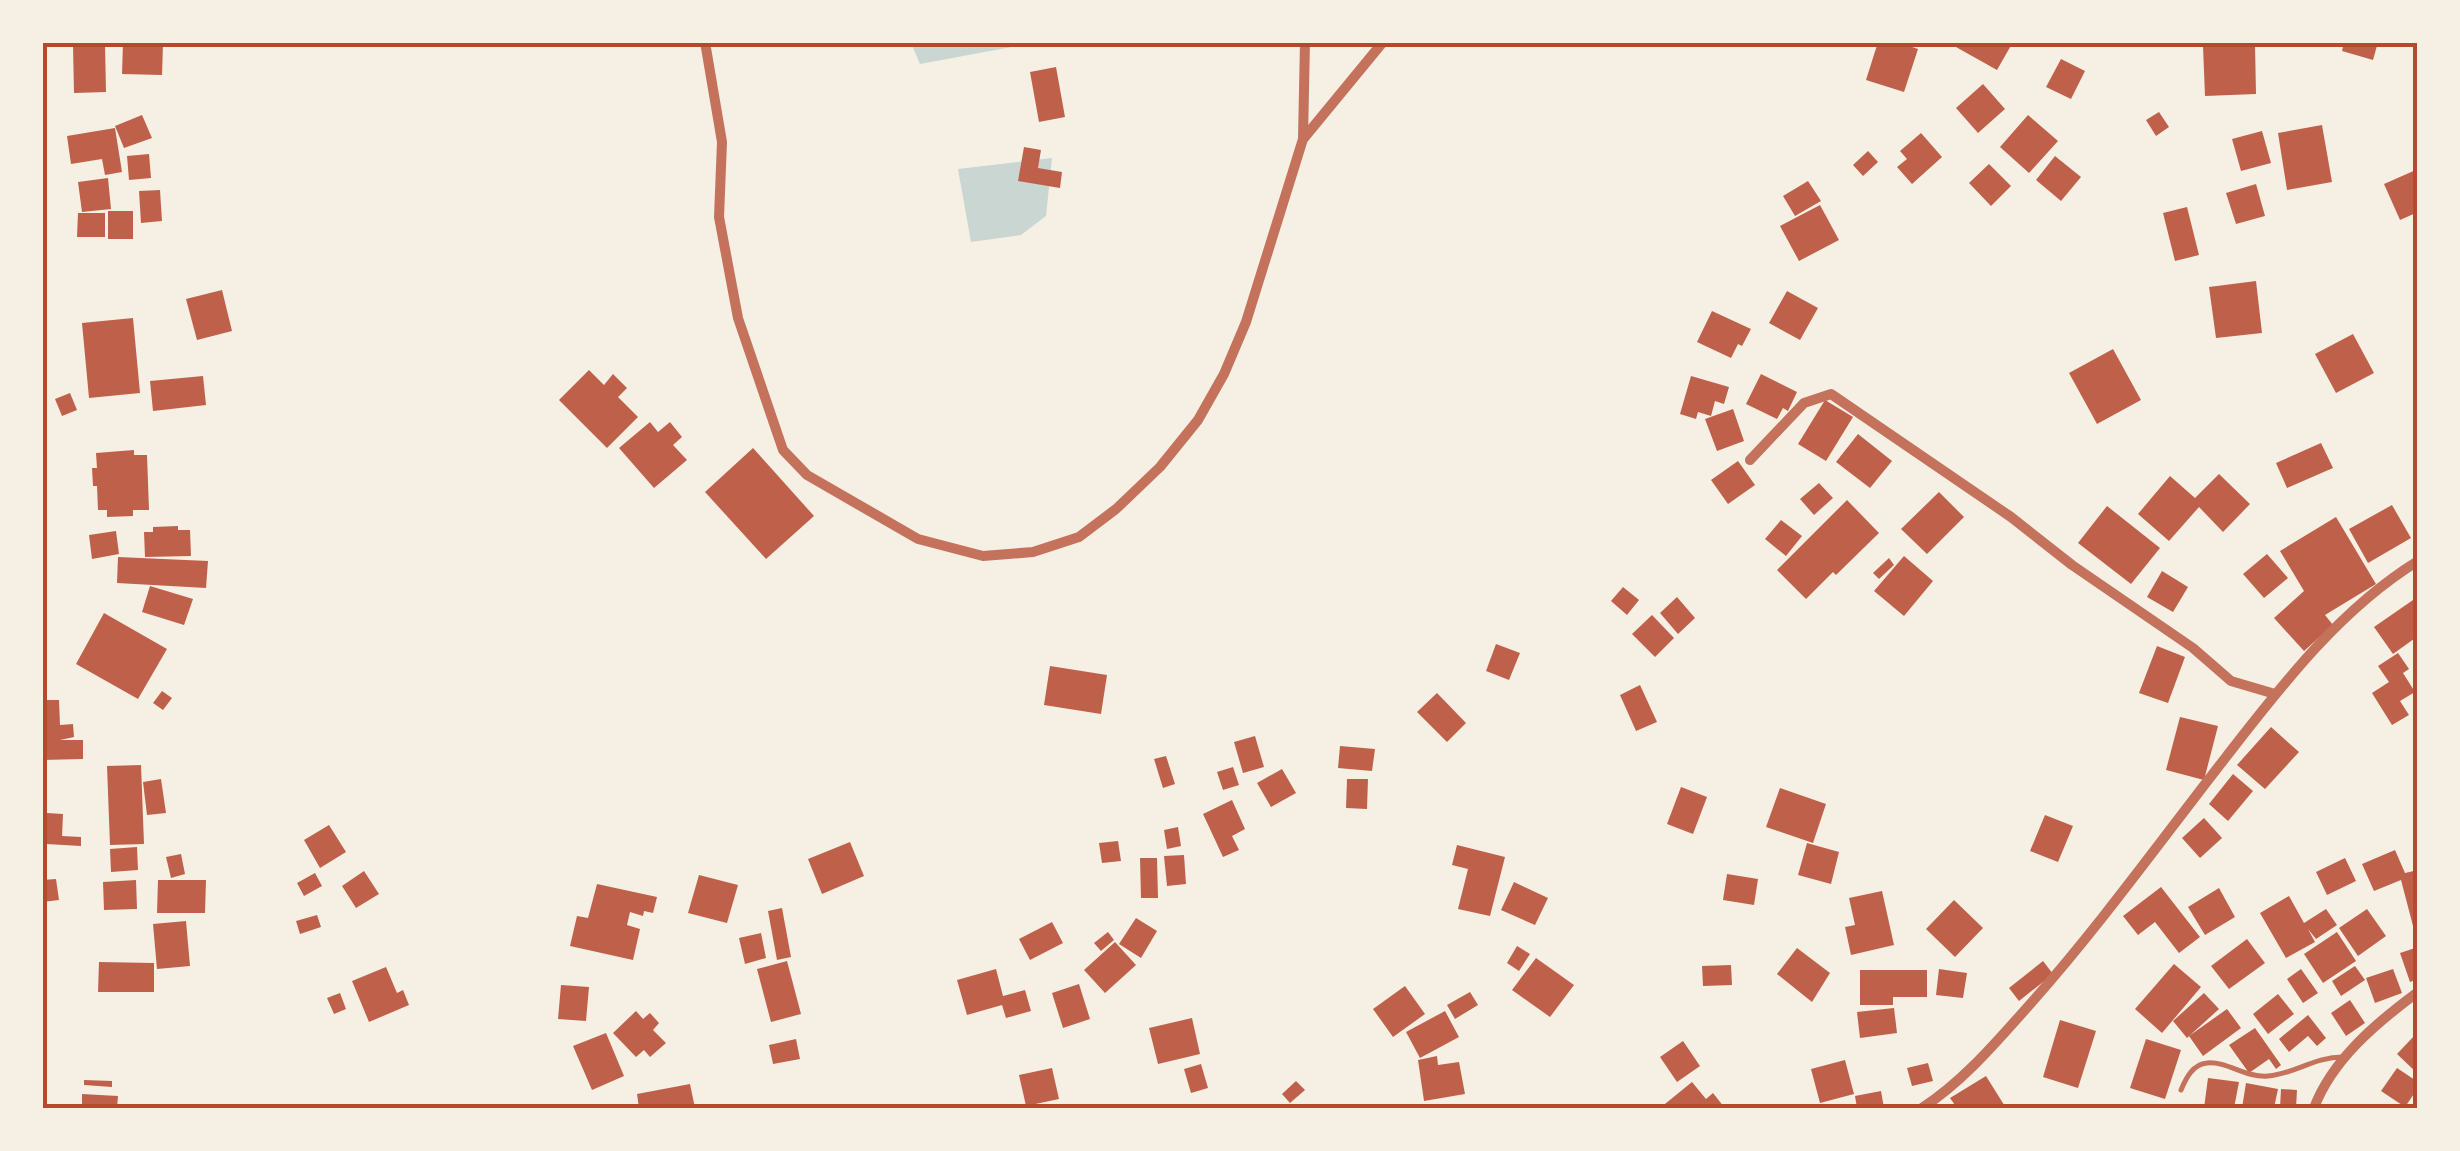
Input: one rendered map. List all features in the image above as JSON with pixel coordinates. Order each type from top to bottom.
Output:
[{"type":"street","points":[[705,42],[722,142],[720,218],[738,318],[782,450],[820,483],[918,539],[982,556],[1033,552],[1080,538],[1160,467],[1198,420],[1224,374],[1246,322],[1303,139],[1305,42]]},
{"type":"street","points":[[1303,139],[1384,42]]},
{"type":"street","points":[[1750,460],[1804,403],[1830,394],[2012,517],[2072,565],[2193,648],[2231,681],[2275,694]]},
{"type":"street","points":[[1922,1108],[1983,1055],[2072,956],[2275,694],[2349,613],[2418,560]]},
{"type":"street","points":[[2314,1108],[2329,1075],[2346,1056],[2418,992]]},
{"type":"lane","points":[[2181,1090],[2192,1070],[2204,1063],[2246,1075],[2268,1076],[2326,1057],[2346,1056]]},
{"type":"shaded area","points":[[911,42],[1038,42],[920,64],[911,43]]},
{"type":"shaded area","points":[[1052,158],[1046,216],[1021,235],[971,242],[958,169]]},
{"type":"building","points":[[1878,42],[1898,42],[1918,49],[1904,92],[1866,80]]},
{"type":"building","points":[[1947,42],[2013,42],[1997,70]]},
{"type":"building","points":[[2344,42],[2378,42],[2373,60],[2342,51]]},
{"type":"building","points":[[123,43],[163,44],[162,75],[122,74]]},
{"type":"building","points":[[105,44],[106,92],[74,93],[73,45]]},
{"type":"building","points":[[2255,45],[2256,94],[2205,96],[2203,46]]},
{"type":"building","points":[[2061,59],[2085,71],[2071,99],[2046,87]]},
{"type":"building","points":[[1056,67],[1065,117],[1039,122],[1030,72]]},
{"type":"building","points":[[1983,84],[2005,109],[1978,133],[1956,108]]},
{"type":"building","points":[[2159,112],[2169,127],[2156,136],[2146,120]]},
{"type":"building","points":[[142,115],[152,138],[124,148],[115,126]]},
{"type":"building","points":[[2028,115],[2058,141],[2029,173],[2000,147]]},
{"type":"building","points":[[2322,125],[2332,182],[2287,190],[2278,133]]},
{"type":"building","points":[[115,128],[122,172],[105,175],[102,159],[71,164],[67,136]]},
{"type":"building","points":[[2262,131],[2271,163],[2241,171],[2232,139]]},
{"type":"building","points":[[1921,133],[1942,157],[1912,184],[1897,167],[1907,159],[1900,151]]},
{"type":"building","points":[[1024,147],[1041,150],[1038,168],[1062,172],[1060,188],[1018,181]]},
{"type":"building","points":[[1868,151],[1878,162],[1863,176],[1853,165]]},
{"type":"building","points":[[149,154],[151,178],[129,180],[127,156]]},
{"type":"building","points":[[2055,156],[2081,177],[2061,201],[2036,180]]},
{"type":"building","points":[[1989,164],[2011,186],[1991,206],[1969,183]]},
{"type":"building","points":[[2418,169],[2418,212],[2400,220],[2384,184]]},
{"type":"building","points":[[108,178],[111,209],[82,212],[78,182]]},
{"type":"building","points":[[1808,181],[1821,201],[1795,216],[1783,196]]},
{"type":"building","points":[[2256,184],[2265,216],[2236,224],[2226,193]]},
{"type":"building","points":[[160,190],[162,221],[141,223],[139,191]]},
{"type":"building","points":[[1820,205],[1839,240],[1799,261],[1780,226]]},
{"type":"building","points":[[2187,207],[2199,255],[2175,261],[2163,213]]},
{"type":"building","points":[[108,211],[133,211],[133,239],[108,239]]},
{"type":"building","points":[[78,213],[105,213],[105,237],[77,237]]},
{"type":"building","points":[[2256,281],[2262,333],[2216,338],[2209,287]]},
{"type":"building","points":[[222,290],[232,331],[197,340],[186,299]]},
{"type":"building","points":[[1787,291],[1818,308],[1800,340],[1769,323]]},
{"type":"building","points":[[1712,311],[1751,329],[1731,358],[1697,342]]},
{"type":"building","points":[[133,318],[140,393],[89,398],[82,323]]},
{"type":"building","points":[[2353,334],[2374,373],[2336,393],[2315,354]]},
{"type":"building","points":[[2113,349],[2141,400],[2097,424],[2069,373]]},
{"type":"building","points":[[589,370],[604,385],[613,374],[627,388],[618,397],[638,417],[607,448],[559,400]]},
{"type":"building","points":[[1761,374],[1797,392],[1788,411],[1783,408],[1777,419],[1746,404]]},
{"type":"building","points":[[203,376],[206,405],[153,411],[150,381]]},
{"type":"building","points":[[1691,376],[1729,387],[1724,404],[1715,401],[1711,416],[1698,412],[1696,419],[1680,414]]},
{"type":"building","points":[[70,393],[77,410],[62,416],[55,399]]},
{"type":"building","points":[[1825,400],[1853,417],[1826,461],[1798,444]]},
{"type":"building","points":[[1733,409],[1744,441],[1717,451],[1705,419]]},
{"type":"building","points":[[650,422],[658,432],[670,422],[682,437],[673,445],[687,460],[654,488],[619,448]]},
{"type":"building","points":[[1858,434],[1892,461],[1870,488],[1836,462]]},
{"type":"building","points":[[2321,443],[2333,468],[2287,488],[2276,463]]},
{"type":"building","points":[[753,448],[814,516],[766,559],[705,492]]},
{"type":"building","points":[[134,450],[134,455],[147,455],[149,510],[133,510],[133,516],[107,517],[107,510],[98,510],[97,486],[93,486],[96,453]]},
{"type":"building","points":[[1738,461],[1755,485],[1728,504],[1711,480]]},
{"type":"building","points":[[2219,474],[2250,504],[2223,532],[2199,507],[2169,541],[2138,514],[2170,476],[2195,498]]},
{"type":"building","points":[[1819,483],[1833,498],[1814,515],[1800,499]]},
{"type":"building","points":[[1939,492],[1964,517],[1927,554],[1901,529]]},
{"type":"building","points":[[1847,500],[1879,533],[1806,599],[1777,570]]},
{"type":"building","points":[[2392,505],[2411,538],[2368,563],[2349,529]]},
{"type":"building","points":[[2107,506],[2160,548],[2131,584],[2078,543]]},
{"type":"building","points":[[2336,517],[2376,584],[2325,615],[2333,625],[2304,651],[2274,618],[2304,591],[2280,551]]},
{"type":"building","points":[[1781,520],[1802,536],[1786,556],[1765,539]]},
{"type":"building","points":[[178,526],[178,530],[190,530],[191,556],[145,557],[144,532],[153,532],[153,527]]},
{"type":"building","points":[[116,531],[119,554],[92,559],[89,535]]},
{"type":"building","points":[[2267,554],[2288,578],[2264,598],[2243,574]]},
{"type":"building","points":[[1904,556],[1933,581],[1904,616],[1874,591]]},
{"type":"building","points":[[118,557],[208,561],[206,588],[117,583]]},
{"type":"building","points":[[1889,558],[1894,565],[1879,579],[1873,573]]},
{"type":"building","points":[[2162,571],[2188,587],[2173,612],[2147,597]]},
{"type":"building","points":[[150,586],[193,599],[184,625],[142,612]]},
{"type":"building","points":[[1623,587],[1639,600],[1627,615],[1611,601]]},
{"type":"building","points":[[1677,597],[1695,618],[1678,634],[1660,613]]},
{"type":"building","points":[[2413,600],[2418,606],[2418,636],[2393,654],[2374,627]]},
{"type":"building","points":[[104,613],[167,649],[138,699],[76,664]]},
{"type":"building","points":[[1652,615],[1674,638],[1655,657],[1632,634]]},
{"type":"building","points":[[1496,644],[1520,653],[1509,680],[1486,671]]},
{"type":"building","points":[[2157,646],[2185,657],[2168,703],[2139,693]]},
{"type":"building","points":[[2398,653],[2409,669],[2403,673],[2415,692],[2400,701],[2409,715],[2392,725],[2372,693],[2389,682],[2378,666]]},
{"type":"building","points":[[1050,666],[1107,675],[1101,714],[1044,705]]},
{"type":"building","points":[[1640,685],[1657,722],[1636,731],[1620,695]]},
{"type":"building","points":[[162,691],[172,698],[163,710],[153,703]]},
{"type":"building","points":[[1437,693],[1466,723],[1447,742],[1417,712]]},
{"type":"building","points":[[42,700],[59,700],[60,725],[73,724],[74,737],[60,740],[83,740],[83,759],[42,760]]},
{"type":"building","points":[[2180,717],[2218,726],[2204,780],[2166,770]]},
{"type":"building","points":[[2271,727],[2299,752],[2265,789],[2237,765]]},
{"type":"building","points":[[1255,736],[1264,767],[1243,773],[1234,742]]},
{"type":"building","points":[[1340,746],[1375,749],[1372,771],[1338,768]]},
{"type":"building","points":[[1166,756],[1175,784],[1163,788],[1154,759]]},
{"type":"building","points":[[141,765],[144,844],[110,845],[107,766]]},
{"type":"building","points":[[1233,767],[1239,785],[1223,790],[1217,772]]},
{"type":"building","points":[[1282,769],[1296,793],[1271,807],[1257,783]]},
{"type":"building","points":[[2233,774],[2253,791],[2228,821],[2209,804]]},
{"type":"building","points":[[161,779],[166,813],[147,815],[143,782]]},
{"type":"building","points":[[1347,779],[1368,779],[1367,809],[1346,808]]},
{"type":"building","points":[[1681,787],[1707,797],[1693,834],[1667,824]]},
{"type":"building","points":[[1780,788],[1826,804],[1813,843],[1766,827]]},
{"type":"building","points":[[1232,800],[1245,829],[1232,836],[1239,850],[1223,857],[1203,814]]},
{"type":"building","points":[[47,813],[63,814],[62,836],[81,837],[81,846],[46,844]]},
{"type":"building","points":[[2045,815],[2073,826],[2058,862],[2030,851]]},
{"type":"building","points":[[2204,818],[2222,838],[2200,858],[2182,838]]},
{"type":"building","points":[[329,825],[346,852],[320,868],[304,840]]},
{"type":"building","points":[[1178,827],[1181,846],[1167,849],[1164,830]]},
{"type":"building","points":[[1118,841],[1121,861],[1102,863],[1099,843]]},
{"type":"building","points":[[850,842],[864,876],[822,894],[808,859]]},
{"type":"building","points":[[1807,843],[1839,852],[1831,884],[1798,875]]},
{"type":"building","points":[[1457,845],[1505,857],[1490,916],[1458,909],[1468,869],[1452,865]]},
{"type":"building","points":[[137,847],[138,870],[111,872],[110,849]]},
{"type":"building","points":[[2395,850],[2405,873],[2418,870],[2418,925],[2413,926],[2401,880],[2374,891],[2362,864]]},
{"type":"building","points":[[181,854],[185,874],[171,878],[166,857]]},
{"type":"building","points":[[1184,855],[1186,884],[1167,886],[1164,856]]},
{"type":"building","points":[[1140,858],[1157,858],[1158,898],[1141,898]]},
{"type":"building","points":[[2345,858],[2356,881],[2327,895],[2316,872]]},
{"type":"building","points":[[364,871],[379,894],[356,908],[342,886]]},
{"type":"building","points":[[315,873],[322,886],[304,896],[297,883]]},
{"type":"building","points":[[1727,874],[1758,879],[1754,905],[1723,900]]},
{"type":"building","points":[[699,875],[738,885],[727,923],[688,913]]},
{"type":"building","points":[[56,879],[59,900],[42,902],[42,880]]},
{"type":"building","points":[[136,880],[137,909],[104,910],[103,882]]},
{"type":"building","points":[[158,880],[206,880],[205,913],[157,913]]},
{"type":"building","points":[[1514,882],[1548,898],[1535,925],[1501,910]]},
{"type":"building","points":[[597,884],[657,897],[653,913],[644,911],[643,916],[630,912],[627,925],[640,929],[633,960],[570,946],[577,916],[588,918]]},
{"type":"building","points":[[2161,887],[2200,937],[2179,953],[2155,922],[2138,935],[2123,916]]},
{"type":"building","points":[[2219,888],[2235,917],[2205,935],[2188,907]]},
{"type":"building","points":[[1882,891],[1894,945],[1851,955],[1845,927],[1855,925],[1849,898]]},
{"type":"building","points":[[2289,896],[2304,923],[2326,909],[2337,925],[2316,939],[2308,929],[2315,942],[2286,958],[2260,913]]},
{"type":"building","points":[[1954,900],[1983,928],[1955,957],[1926,929]]},
{"type":"building","points":[[782,908],[791,957],[777,960],[768,911]]},
{"type":"building","points":[[2367,909],[2386,936],[2358,956],[2339,928]]},
{"type":"building","points":[[317,915],[321,927],[300,934],[296,921]]},
{"type":"building","points":[[1136,918],[1157,931],[1141,958],[1119,944]]},
{"type":"building","points":[[186,921],[190,966],[157,969],[153,924]]},
{"type":"building","points":[[1052,922],[1063,943],[1030,960],[1019,939]]},
{"type":"building","points":[[1108,932],[1114,940],[1101,951],[1094,943]]},
{"type":"building","points":[[2337,932],[2356,961],[2323,983],[2304,954]]},
{"type":"building","points":[[761,933],[766,958],[745,964],[739,938]]},
{"type":"building","points":[[2247,939],[2265,963],[2229,989],[2211,966]]},
{"type":"building","points":[[1115,942],[1136,965],[1105,993],[1084,970]]},
{"type":"building","points":[[1517,946],[1530,954],[1519,971],[1507,963]]},
{"type":"building","points":[[2418,947],[2418,979],[2410,982],[2400,953]]},
{"type":"building","points":[[1797,948],[1830,973],[1812,1002],[1777,974]]},
{"type":"building","points":[[1536,958],[1574,985],[1550,1017],[1512,990]]},
{"type":"building","points":[[787,961],[801,1014],[771,1022],[757,969]]},
{"type":"building","points":[[2043,961],[2053,974],[2019,1001],[2009,988]]},
{"type":"building","points":[[99,962],[154,963],[154,992],[98,992]]},
{"type":"building","points":[[2174,964],[2201,987],[2162,1033],[2135,1009]]},
{"type":"building","points":[[1731,965],[1732,985],[1703,986],[1702,966]]},
{"type":"building","points":[[2355,966],[2365,980],[2341,996],[2332,981]]},
{"type":"building","points":[[386,967],[397,993],[403,990],[409,1005],[369,1022],[352,981]]},
{"type":"building","points":[[996,969],[1003,996],[1025,990],[1031,1011],[1006,1018],[1002,1005],[967,1015],[957,980]]},
{"type":"building","points":[[1939,969],[1967,973],[1963,998],[1936,995]]},
{"type":"building","points":[[2301,969],[2318,993],[2303,1003],[2287,979]]},
{"type":"building","points":[[2393,969],[2402,993],[2375,1003],[2366,978]]},
{"type":"building","points":[[1860,970],[1927,970],[1927,997],[1893,997],[1893,1005],[1860,1005]]},
{"type":"building","points":[[1079,984],[1090,1019],[1063,1028],[1052,993]]},
{"type":"building","points":[[561,985],[589,987],[586,1021],[558,1019]]},
{"type":"building","points":[[1405,986],[1425,1014],[1393,1037],[1373,1009]]},
{"type":"building","points":[[1470,992],[1478,1005],[1455,1019],[1447,1005]]},
{"type":"building","points":[[340,993],[346,1009],[334,1014],[327,998]]},
{"type":"building","points":[[2204,993],[2219,1009],[2187,1038],[2173,1021]]},
{"type":"building","points":[[2278,994],[2294,1014],[2268,1034],[2253,1014]]},
{"type":"building","points":[[2350,1000],[2365,1023],[2346,1036],[2331,1013]]},
{"type":"building","points":[[1894,1008],[1897,1033],[1860,1038],[1857,1012]]},
{"type":"building","points":[[2227,1009],[2241,1028],[2203,1056],[2189,1036]]},
{"type":"building","points":[[636,1011],[643,1019],[650,1013],[659,1023],[653,1030],[666,1043],[650,1057],[644,1050],[636,1057],[613,1033]]},
{"type":"building","points":[[1445,1011],[1459,1037],[1420,1058],[1406,1032]]},
{"type":"building","points":[[2308,1015],[2326,1038],[2317,1046],[2308,1036],[2289,1052],[2279,1039]]},
{"type":"building","points":[[1192,1018],[1200,1054],[1158,1064],[1149,1028]]},
{"type":"building","points":[[2060,1020],[2096,1031],[2078,1088],[2043,1077]]},
{"type":"building","points":[[2255,1028],[2281,1065],[2276,1069],[2269,1059],[2249,1073],[2229,1045]]},
{"type":"building","points":[[606,1033],[624,1076],[592,1090],[573,1046]]},
{"type":"building","points":[[2414,1036],[2418,1039],[2418,1074],[2397,1054]]},
{"type":"building","points":[[796,1039],[800,1059],[773,1064],[769,1045]]},
{"type":"building","points":[[2146,1039],[2181,1050],[2165,1099],[2130,1088]]},
{"type":"building","points":[[1683,1041],[1700,1066],[1677,1082],[1660,1057]]},
{"type":"building","points":[[1437,1056],[1438,1065],[1459,1062],[1465,1094],[1424,1101],[1418,1060]]},
{"type":"building","points":[[1845,1060],[1854,1094],[1820,1103],[1811,1069]]},
{"type":"building","points":[[1928,1063],[1933,1081],[1912,1086],[1907,1068]]},
{"type":"building","points":[[1201,1064],[1208,1088],[1191,1093],[1184,1069]]},
{"type":"building","points":[[1052,1068],[1059,1099],[1026,1106],[1019,1075]]},
{"type":"building","points":[[2397,1068],[2418,1082],[2405,1107],[2381,1091]]},
{"type":"building","points":[[1986,1076],[2006,1108],[1957,1108],[1950,1098]]},
{"type":"building","points":[[2208,1078],[2239,1082],[2234,1108],[2204,1108]]},
{"type":"building","points":[[84,1080],[112,1081],[112,1087],[84,1085]]},
{"type":"building","points":[[1296,1081],[1305,1090],[1290,1103],[1282,1094]]},
{"type":"building","points":[[1692,1082],[1706,1099],[1713,1093],[1724,1107],[1660,1108]]},
{"type":"building","points":[[2246,1083],[2278,1089],[2274,1108],[2242,1108]]},
{"type":"building","points":[[690,1084],[695,1108],[639,1108],[637,1094]]},
{"type":"building","points":[[2281,1089],[2297,1090],[2296,1108],[2280,1108]]},
{"type":"building","points":[[1881,1091],[1884,1108],[1857,1108],[1855,1096]]},
{"type":"building","points":[[82,1094],[118,1096],[117,1108],[82,1108]]}]
